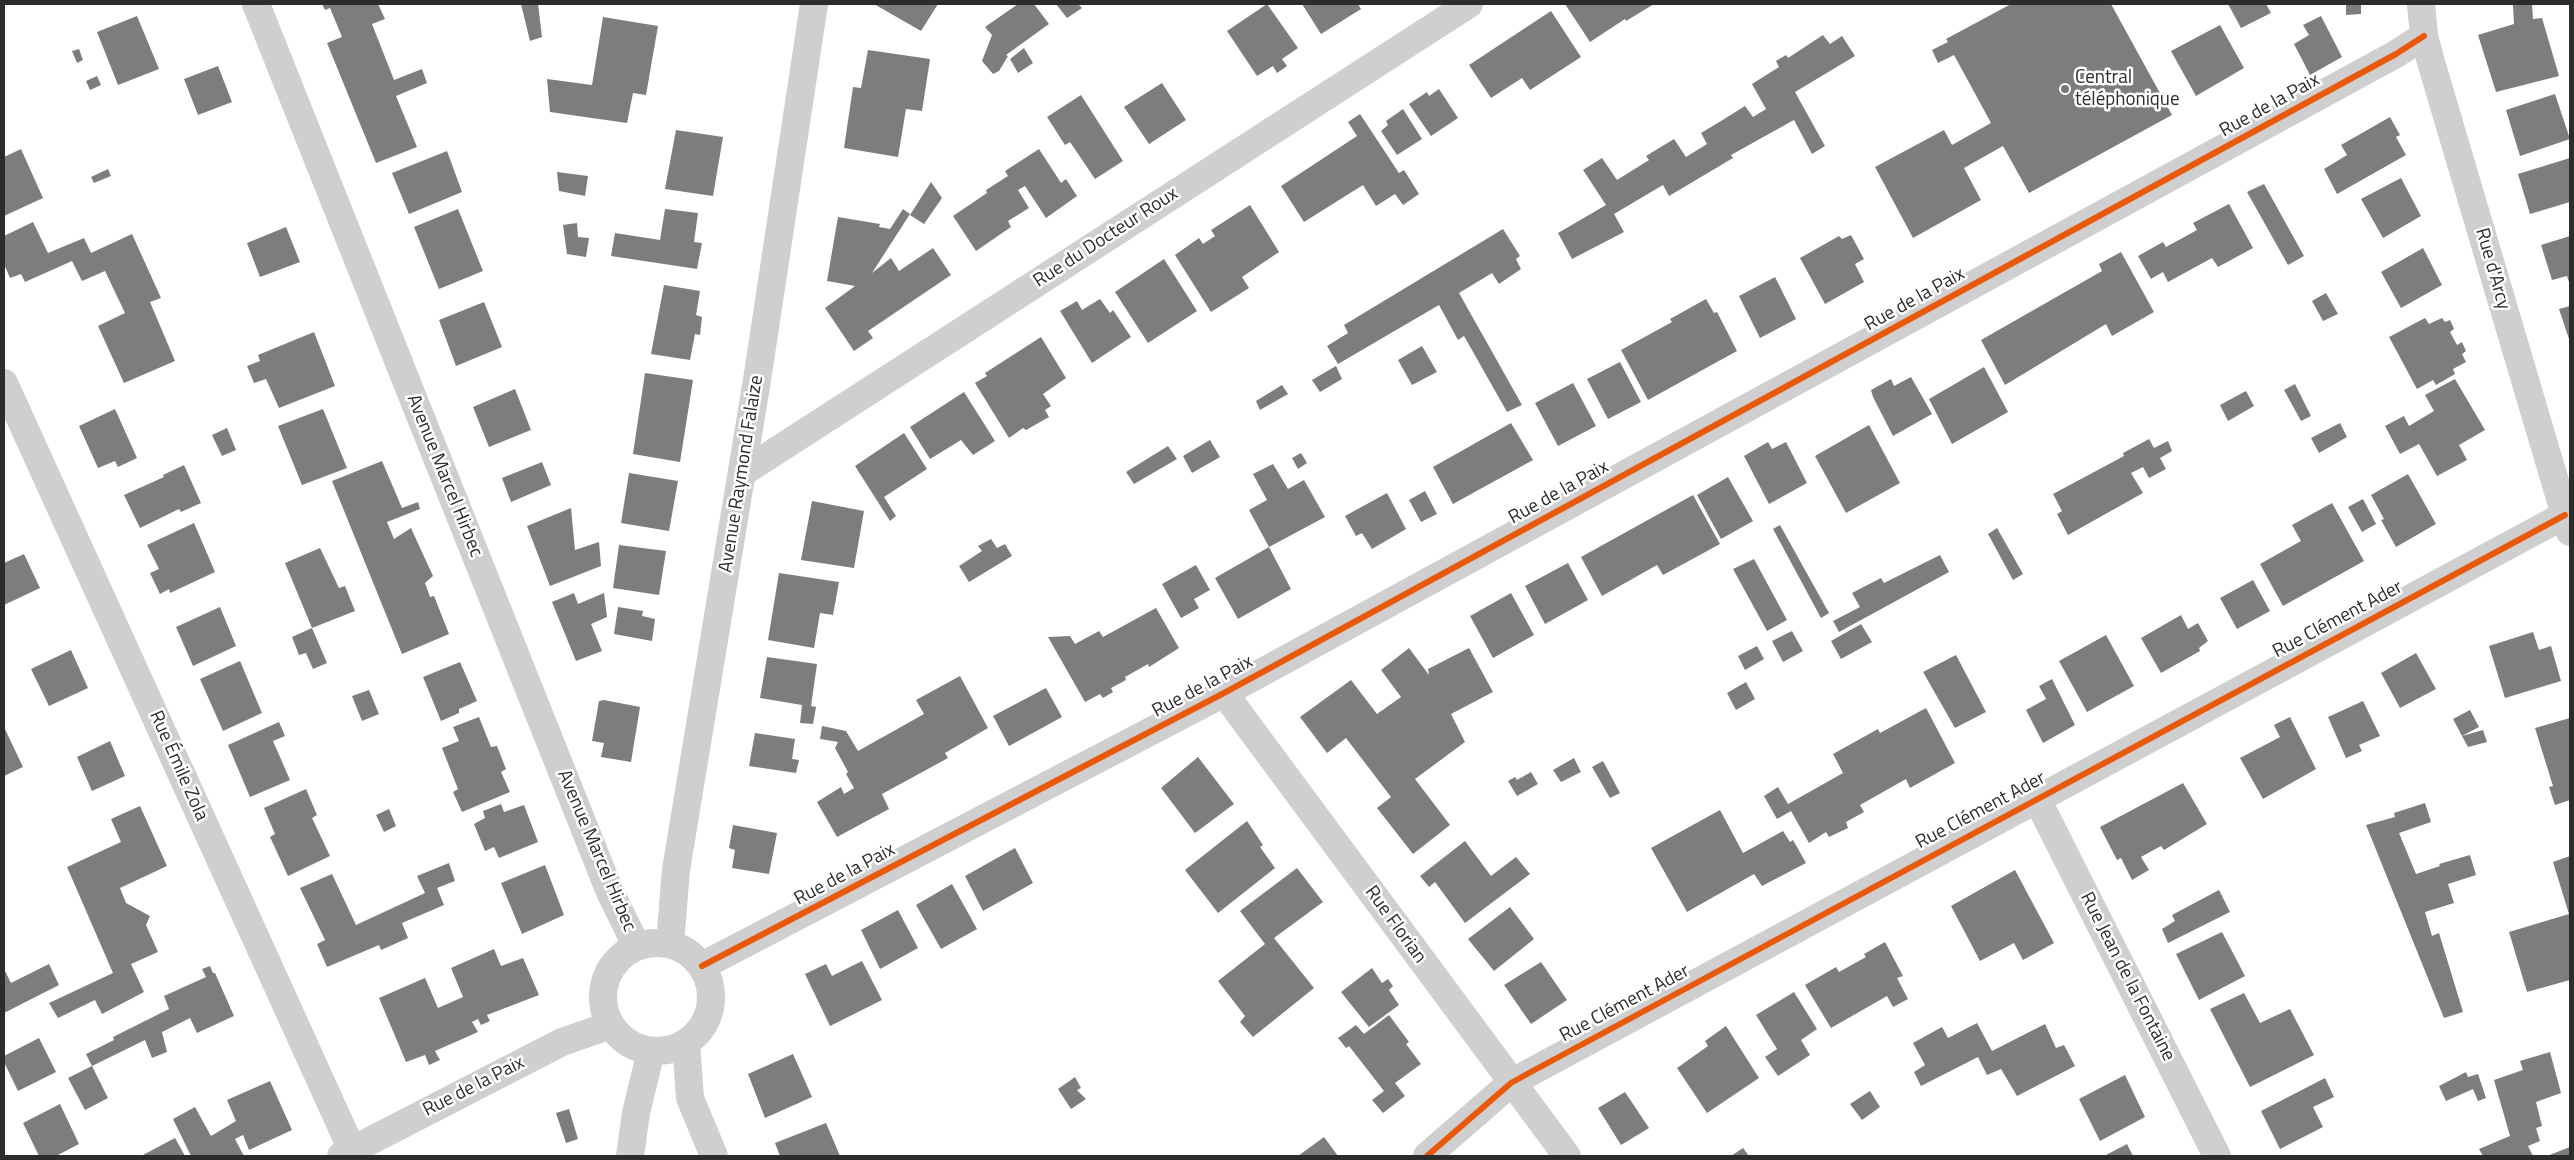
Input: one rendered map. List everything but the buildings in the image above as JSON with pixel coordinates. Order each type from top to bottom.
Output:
[{"type":"street","name":"Avenue Marcel Hirbec","points":[[256,4],[610,892],[637,946]]},
{"type":"street","name":"Avenue Raymond Falaize","points":[[670,944],[676,870],[742,473],[814,4]]},
{"type":"street","name":"Rue du Docteur Roux","points":[[742,473],[1469,4]]},
{"type":"street","name":"Rue d'Arcy","points":[[2421,4],[2424,36],[2568,524]]},
{"type":"street","name":"Rue de la Paix","points":[[702,966],[1224,693],[2396,54],[2424,36]]},
{"type":"street","name":"Rue Émile Zola","points":[[4,383],[346,1153]]},
{"type":"street","name":"Rue Clément Ader","points":[[1427,1156],[1511,1083],[2037,798],[2568,524]]},
{"type":"street","name":"Rue Florian","points":[[1224,693],[1511,1083],[1567,1156]]},
{"type":"street","name":"Rue Jean de la Fontaine","points":[[2037,798],[2216,1156]]},
{"type":"street","points":[[654,943],[670,944],[683,949],[702,966],[710,982],[712,1000],[708,1016],[699,1032],[686,1043],[669,1050],[651,1051],[635,1046],[621,1038],[611,1025],[604,1011],[603,995],[606,980],[618,960],[637,946],[654,943]]},
{"type":"street","name":"Rue de la Paix","points":[[346,1153],[562,1042],[611,1025]]},
{"type":"street","points":[[686,1043],[690,1098],[714,1156]]},
{"type":"street","points":[[630,1156],[636,1113],[651,1051]]},
{"type":"cycle path","points":[[702,966],[1224,693],[2396,54],[2424,36]]},
{"type":"cycle path","points":[[1427,1156],[1511,1083],[2565,515]]},
{"type":"place","name":"Central téléphonique","points":[[2065,89]]}]
